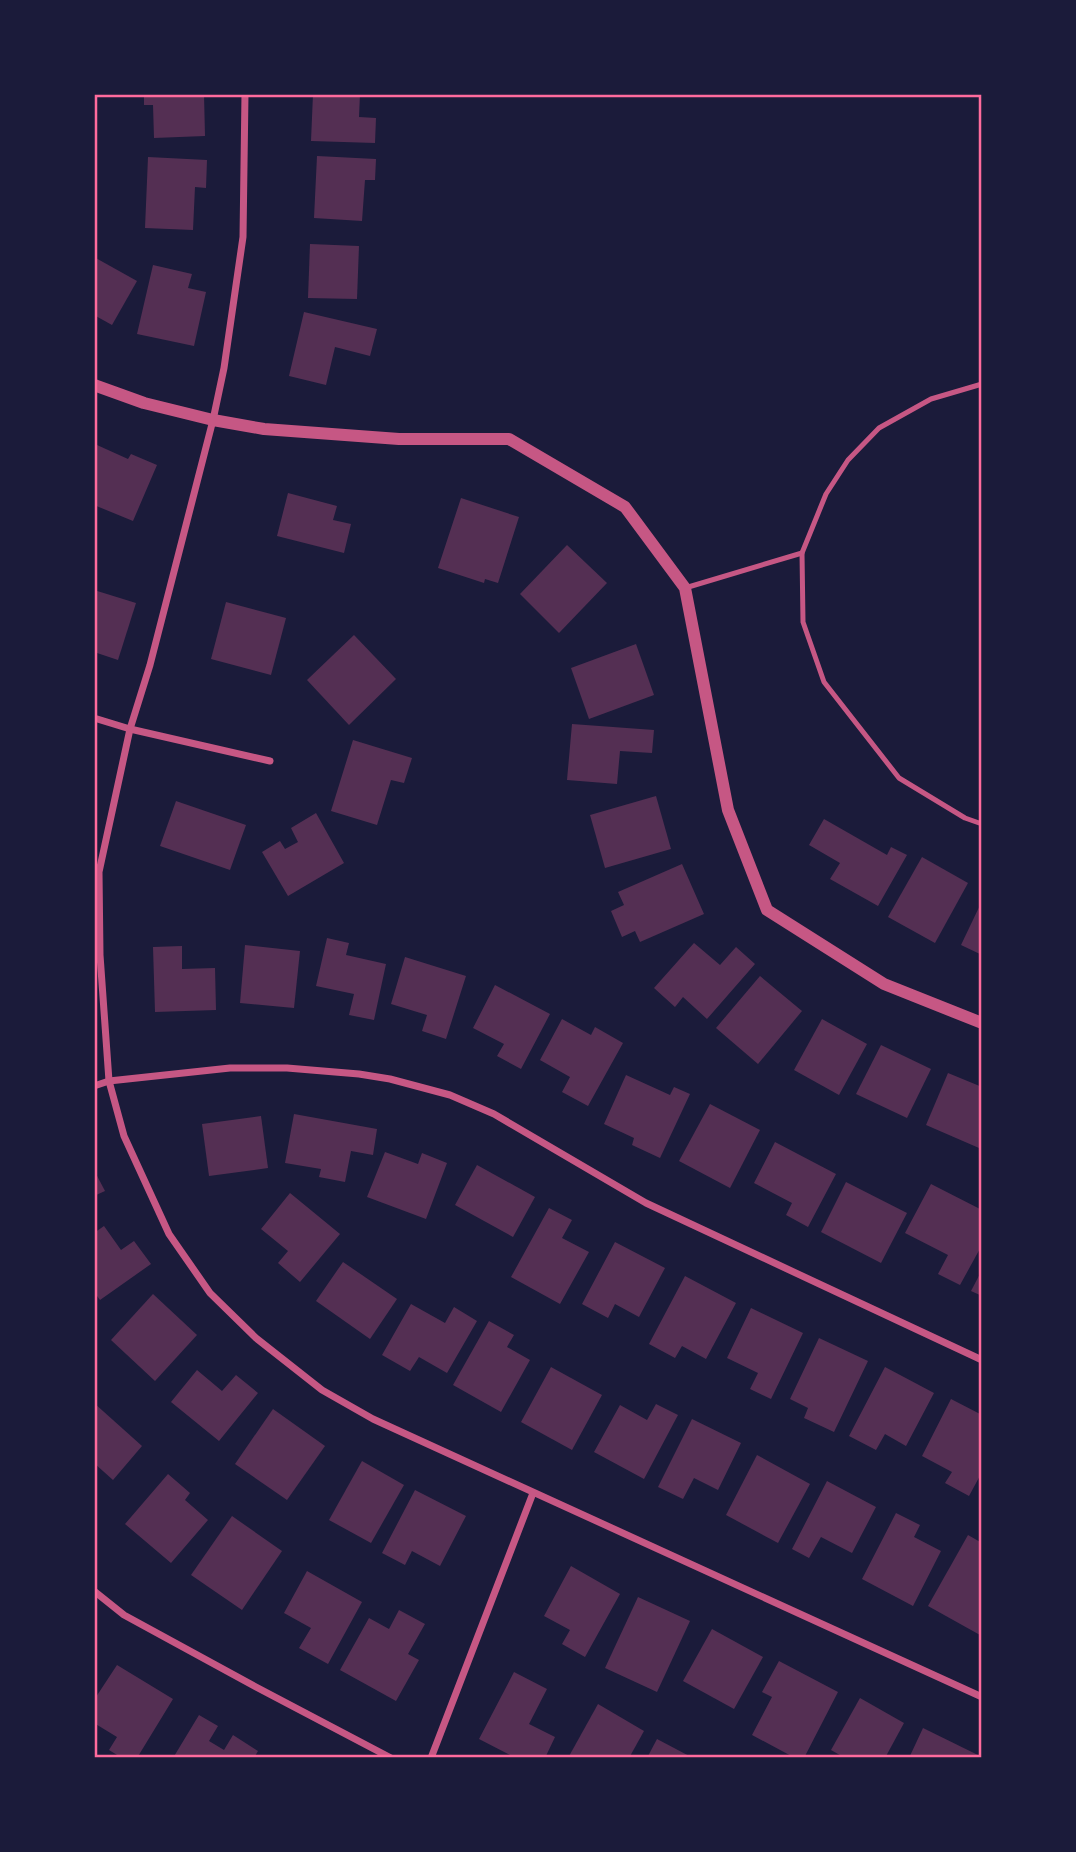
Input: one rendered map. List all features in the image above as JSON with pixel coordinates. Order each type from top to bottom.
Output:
[{"type":"street","points":[[245,94],[243,237],[224,369],[150,665],[130,729],[99,872],[100,955],[109,1081],[124,1136],[169,1234],[210,1293],[256,1338],[322,1390],[373,1419],[982,1697]]},
{"type":"street","points":[[94,385],[144,403],[264,429],[399,439],[509,439],[625,507],[685,588],[727,810],[767,910],[884,984],[982,1023]]},
{"type":"street","points":[[94,718],[130,729],[270,761]]},
{"type":"street","points":[[94,1086],[109,1081],[230,1068],[287,1068],[390,1079],[450,1095],[494,1114],[646,1203],[982,1360]]},
{"type":"street","points":[[431,1758],[533,1493]]},
{"type":"street","points":[[94,1591],[124,1615],[391,1758]]},
{"type":"lane","points":[[982,384],[930,399],[879,428],[848,460],[826,494],[802,553],[803,622],[824,682],[899,778],[965,818],[982,824]]},
{"type":"lane","points":[[685,588],[802,553]]},
{"type":"building","points":[[144,94],[204,94],[205,136],[154,138],[153,105],[144,105]]},
{"type":"building","points":[[313,94],[360,94],[359,117],[376,118],[375,143],[311,141]]},
{"type":"building","points":[[317,156],[376,159],[375,180],[365,180],[362,221],[314,218]]},
{"type":"building","points":[[148,157],[207,160],[206,188],[195,187],[193,230],[145,228]]},
{"type":"building","points":[[310,244],[359,246],[357,299],[308,298]]},
{"type":"building","points":[[94,257],[137,281],[112,325],[94,315]]},
{"type":"building","points":[[153,265],[192,274],[188,288],[206,292],[194,346],[137,334]]},
{"type":"building","points":[[304,312],[377,329],[370,356],[335,347],[326,385],[289,376]]},
{"type":"building","points":[[97,445],[128,459],[131,454],[157,465],[133,521],[94,505],[94,451]]},
{"type":"building","points":[[288,493],[337,506],[333,520],[351,524],[344,553],[277,536]]},
{"type":"building","points":[[461,498],[519,517],[498,583],[485,579],[484,583],[438,568]]},
{"type":"building","points":[[567,545],[607,583],[559,633],[520,594]]},
{"type":"building","points":[[94,590],[136,603],[118,660],[94,652]]},
{"type":"building","points":[[226,602],[286,618],[271,675],[211,659]]},
{"type":"building","points":[[354,635],[396,679],[349,725],[307,680]]},
{"type":"building","points":[[636,644],[654,695],[589,719],[571,668]]},
{"type":"building","points":[[572,724],[654,730],[652,753],[620,751],[617,784],[567,780]]},
{"type":"building","points":[[353,740],[412,758],[404,783],[391,780],[377,825],[331,811]]},
{"type":"building","points":[[656,796],[671,849],[605,868],[590,815]]},
{"type":"building","points":[[176,801],[246,825],[230,870],[160,846]]},
{"type":"building","points":[[316,813],[344,863],[288,896],[262,852],[280,841],[285,849],[298,842],[291,828]]},
{"type":"building","points":[[824,819],[887,855],[891,847],[907,855],[878,906],[830,879],[840,863],[809,845]]},
{"type":"building","points":[[922,857],[968,883],[935,943],[888,917]]},
{"type":"building","points":[[682,864],[704,914],[640,942],[635,931],[622,937],[611,911],[624,905],[618,892]]},
{"type":"building","points":[[982,901],[982,955],[961,945]]},
{"type":"building","points":[[327,938],[349,943],[346,955],[386,964],[374,1020],[349,1015],[354,994],[316,986]]},
{"type":"building","points":[[694,943],[720,965],[736,947],[755,964],[707,1019],[683,997],[675,1007],[654,988]]},
{"type":"building","points":[[245,945],[300,951],[294,1008],[240,1003]]},
{"type":"building","points":[[182,946],[182,969],[215,968],[216,1010],[155,1012],[153,947]]},
{"type":"building","points":[[405,957],[466,976],[446,1039],[422,1031],[427,1015],[391,1004]]},
{"type":"building","points":[[760,976],[802,1011],[758,1064],[716,1028]]},
{"type":"building","points":[[495,985],[550,1014],[521,1069],[497,1056],[504,1044],[473,1028]]},
{"type":"building","points":[[562,1019],[591,1035],[595,1027],[623,1043],[588,1106],[562,1092],[570,1077],[540,1060]]},
{"type":"building","points":[[822,1019],[867,1044],[839,1095],[794,1070]]},
{"type":"building","points":[[881,1045],[931,1069],[907,1118],[856,1094]]},
{"type":"building","points":[[948,1073],[982,1087],[982,1142],[979,1148],[926,1125]]},
{"type":"building","points":[[626,1075],[670,1095],[674,1087],[690,1094],[660,1158],[632,1145],[634,1138],[604,1124]]},
{"type":"building","points":[[710,1104],[760,1130],[730,1188],[679,1161]]},
{"type":"building","points":[[294,1114],[377,1129],[373,1155],[351,1151],[345,1182],[319,1177],[321,1169],[285,1163]]},
{"type":"building","points":[[261,1116],[268,1168],[209,1176],[202,1124]]},
{"type":"building","points":[[775,1142],[836,1174],[808,1227],[786,1215],[792,1203],[754,1183]]},
{"type":"building","points":[[385,1152],[418,1164],[422,1153],[447,1163],[426,1219],[367,1197]]},
{"type":"building","points":[[477,1165],[535,1197],[513,1237],[455,1205]]},
{"type":"building","points":[[94,1170],[105,1191],[94,1196]]},
{"type":"building","points":[[846,1182],[907,1213],[881,1263],[821,1232]]},
{"type":"building","points":[[931,1184],[982,1210],[982,1245],[960,1285],[938,1274],[948,1255],[905,1233]]},
{"type":"building","points":[[290,1193],[340,1234],[300,1282],[278,1263],[288,1251],[261,1229]]},
{"type":"building","points":[[549,1208],[572,1220],[562,1238],[589,1252],[560,1304],[511,1277]]},
{"type":"building","points":[[104,1226],[121,1250],[134,1241],[151,1264],[100,1300],[94,1292],[94,1233]]},
{"type":"building","points":[[615,1242],[665,1268],[639,1317],[615,1304],[608,1318],[582,1304]]},
{"type":"building","points":[[343,1262],[397,1299],[370,1339],[316,1301]]},
{"type":"building","points":[[982,1270],[982,1296],[971,1291]]},
{"type":"building","points":[[685,1276],[736,1303],[706,1359],[682,1346],[675,1358],[649,1344]]},
{"type":"building","points":[[153,1294],[197,1335],[155,1381],[111,1340]]},
{"type":"building","points":[[411,1304],[445,1323],[454,1307],[477,1321],[447,1373],[419,1357],[410,1371],[382,1355]]},
{"type":"building","points":[[751,1308],[803,1333],[771,1399],[750,1389],[758,1373],[727,1358]]},
{"type":"building","points":[[489,1321],[514,1335],[507,1347],[530,1360],[501,1412],[453,1385]]},
{"type":"building","points":[[819,1338],[868,1361],[834,1432],[804,1418],[808,1408],[790,1399]]},
{"type":"building","points":[[551,1367],[602,1395],[572,1450],[521,1422]]},
{"type":"building","points":[[885,1367],[934,1393],[906,1446],[885,1434],[876,1450],[849,1436]]},
{"type":"building","points":[[197,1370],[222,1391],[236,1375],[258,1393],[219,1441],[171,1402]]},
{"type":"building","points":[[951,1399],[982,1415],[982,1472],[969,1496],[945,1483],[952,1472],[922,1456]]},
{"type":"building","points":[[94,1403],[142,1446],[113,1480],[94,1463]]},
{"type":"building","points":[[656,1404],[678,1415],[644,1479],[594,1452],[620,1405],[647,1420]]},
{"type":"building","points":[[273,1409],[325,1446],[287,1500],[235,1464]]},
{"type":"building","points":[[692,1419],[741,1443],[718,1490],[694,1478],[683,1499],[658,1487]]},
{"type":"building","points":[[757,1455],[810,1484],[778,1543],[726,1515]]},
{"type":"building","points":[[362,1461],[404,1485],[371,1543],[329,1520]]},
{"type":"building","points":[[168,1474],[190,1493],[185,1500],[208,1520],[171,1563],[125,1524]]},
{"type":"building","points":[[827,1481],[876,1507],[852,1553],[821,1537],[809,1558],[792,1549]]},
{"type":"building","points":[[415,1490],[466,1516],[440,1566],[412,1551],[405,1565],[382,1553]]},
{"type":"building","points":[[896,1513],[920,1525],[914,1537],[941,1551],[913,1606],[862,1579]]},
{"type":"building","points":[[232,1516],[282,1551],[242,1610],[191,1575]]},
{"type":"building","points":[[968,1535],[982,1543],[980,1635],[928,1606]]},
{"type":"building","points":[[571,1566],[620,1594],[585,1657],[562,1644],[570,1630],[544,1616]]},
{"type":"building","points":[[307,1571],[362,1602],[328,1664],[299,1648],[311,1628],[284,1613]]},
{"type":"building","points":[[638,1597],[690,1621],[657,1692],[605,1668]]},
{"type":"building","points":[[399,1610],[425,1624],[408,1654],[419,1660],[396,1701],[340,1670],[369,1618],[389,1629]]},
{"type":"building","points":[[712,1629],[763,1657],[734,1709],[683,1681]]},
{"type":"building","points":[[779,1661],[838,1692],[804,1758],[795,1758],[752,1735],[772,1697],[762,1692]]},
{"type":"building","points":[[117,1665],[173,1699],[137,1758],[122,1758],[109,1750],[117,1737],[94,1723],[94,1700]]},
{"type":"building","points":[[514,1672],[547,1689],[529,1724],[555,1737],[545,1758],[516,1758],[479,1739]]},
{"type":"building","points":[[860,1698],[904,1723],[885,1758],[845,1758],[831,1750]]},
{"type":"building","points":[[598,1704],[644,1731],[629,1758],[568,1758]]},
{"type":"building","points":[[199,1715],[218,1726],[209,1741],[224,1750],[233,1735],[258,1751],[254,1758],[173,1758]]},
{"type":"building","points":[[923,1728],[982,1757],[982,1758],[909,1758]]},
{"type":"building","points":[[657,1739],[693,1758],[647,1758]]}]
